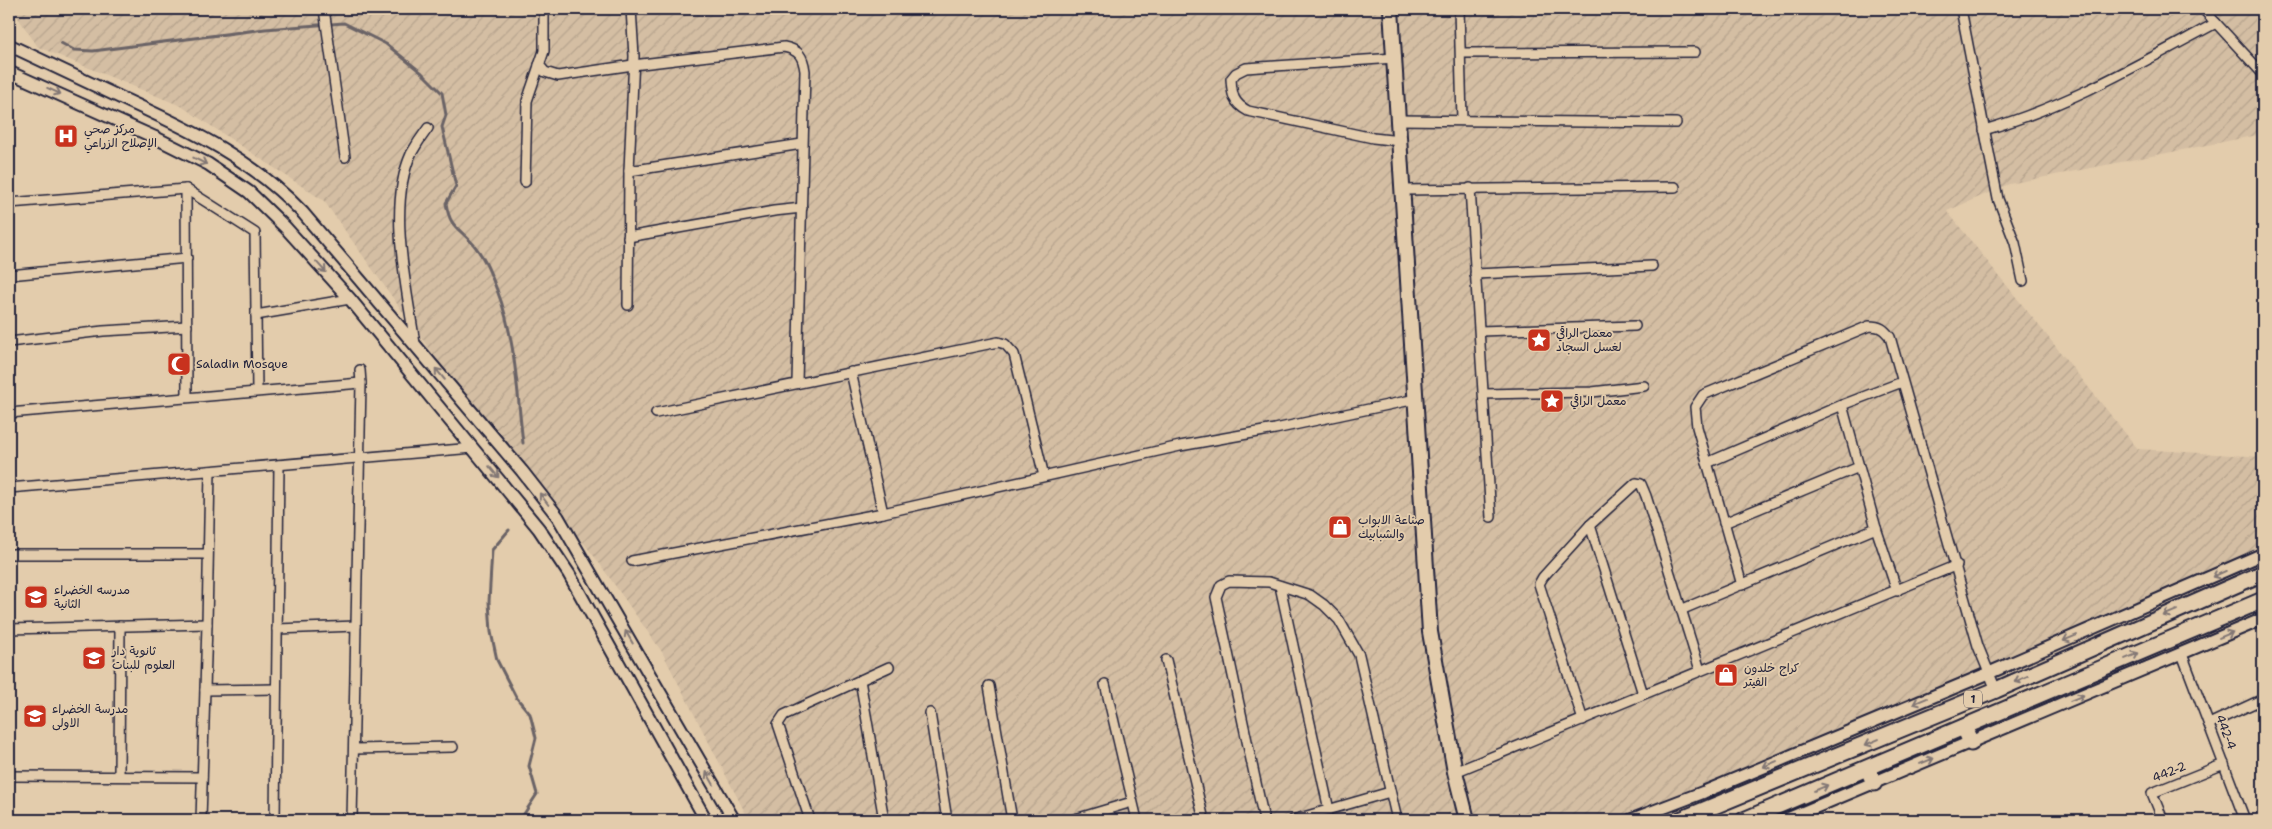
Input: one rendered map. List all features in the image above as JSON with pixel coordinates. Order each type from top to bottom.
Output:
[{"type":"highway","name":"1","points":[[1680,820],[1714,814],[2263,573]]},
{"type":"highway","name":"1","points":[[1744,820],[2263,600]]},
{"type":"highway","points":[[1964,727],[1971,744]]},
{"type":"highway","points":[[1868,769],[1874,783]]},
{"type":"main road","points":[[1391,9],[1430,632],[1455,772],[1467,820]]},
{"type":"street","points":[[525,182],[527,102],[544,51],[544,9]]},
{"type":"street","points":[[628,305],[629,171],[633,65],[631,9]]},
{"type":"street","points":[[1459,9],[1462,53],[1462,120]]},
{"type":"street","points":[[1961,9],[1998,200],[2015,243],[2022,281]]},
{"type":"street","points":[[2203,9],[2263,74]]},
{"type":"street","points":[[325,13],[345,156]]},
{"type":"street","points":[[1984,130],[2018,120],[2120,75],[2216,23]]},
{"type":"street","points":[[9,45],[195,133],[265,176],[313,224],[542,496],[573,540],[734,820]]},
{"type":"street","points":[[539,65],[545,72],[558,76],[772,48],[795,49],[804,60],[797,382]]},
{"type":"street","points":[[1462,53],[1695,52]]},
{"type":"street","points":[[1395,58],[1246,68],[1236,73],[1232,79],[1232,93],[1233,100],[1238,106],[1248,111],[1400,142]]},
{"type":"street","points":[[9,72],[154,137],[223,174],[249,192],[275,216],[350,299],[525,510],[569,574],[706,820]]},
{"type":"street","points":[[1398,120],[1676,124]]},
{"type":"street","points":[[415,344],[399,230],[403,182],[411,155],[428,128]]},
{"type":"street","points":[[629,171],[802,144]]},
{"type":"street","points":[[1403,190],[1675,187]]},
{"type":"street","points":[[1470,188],[1491,517]]},
{"type":"street","points":[[186,189],[188,397]]},
{"type":"street","points":[[9,203],[186,189],[255,233],[257,392]]},
{"type":"street","points":[[628,238],[774,211],[802,208]]},
{"type":"street","points":[[9,275],[187,258]]},
{"type":"street","points":[[1475,274],[1652,266]]},
{"type":"street","points":[[256,315],[350,299]]},
{"type":"street","points":[[9,342],[103,331],[187,326]]},
{"type":"street","points":[[1480,331],[1635,326]]},
{"type":"street","points":[[1742,585],[1694,415],[1695,407],[1703,395],[1869,326],[1884,329],[1890,337],[1957,566],[1978,646],[1996,690]]},
{"type":"street","points":[[656,413],[797,382],[998,342],[1005,344],[1014,354],[1044,476]]},
{"type":"street","points":[[352,820],[360,370]]},
{"type":"street","points":[[851,372],[883,513]]},
{"type":"street","points":[[1708,463],[1842,405],[1902,382]]},
{"type":"street","points":[[9,412],[361,383]]},
{"type":"street","points":[[1484,394],[1592,392],[1644,386]]},
{"type":"street","points":[[632,561],[883,513],[1170,448],[1275,429],[1416,399]]},
{"type":"street","points":[[1842,405],[1876,528],[1897,591]]},
{"type":"street","points":[[456,427],[476,418]]},
{"type":"street","points":[[9,488],[473,448]]},
{"type":"street","points":[[275,820],[279,465]]},
{"type":"street","points":[[1724,522],[1859,467]]},
{"type":"street","points":[[200,820],[210,471]]},
{"type":"street","points":[[1582,720],[1539,584],[1543,577],[1590,525],[1625,491],[1636,483],[1640,484],[1646,496],[1700,670]]},
{"type":"street","points":[[1590,525],[1643,694]]},
{"type":"street","points":[[1682,609],[1876,528]]},
{"type":"street","points":[[9,554],[207,554]]},
{"type":"street","points":[[1631,820],[1704,792],[1989,673],[2263,554]]},
{"type":"street","points":[[1455,772],[1957,566]]},
{"type":"street","points":[[1264,820],[1216,598],[1220,585],[1229,581],[1269,582],[1310,595],[1324,605],[1339,620],[1359,655],[1397,820]]},
{"type":"street","points":[[1280,586],[1329,810]]},
{"type":"street","points":[[1785,820],[1971,744],[2263,619]]},
{"type":"street","points":[[9,628],[207,624]]},
{"type":"street","points":[[118,776],[120,626]]},
{"type":"street","points":[[277,629],[356,626]]},
{"type":"street","name":"442-4","points":[[2182,654],[2246,820]]},
{"type":"street","points":[[1166,660],[1204,820]]},
{"type":"street","points":[[810,820],[778,724],[784,715],[889,667]]},
{"type":"street","points":[[860,680],[884,820]]},
{"type":"street","points":[[1105,684],[1137,820]]},
{"type":"street","points":[[989,686],[1012,820]]},
{"type":"street","points":[[205,690],[276,689]]},
{"type":"street","points":[[2209,724],[2263,699]]},
{"type":"street","points":[[930,713],[947,820]]},
{"type":"street","points":[[354,748],[453,747]]},
{"type":"street","name":"442-2","points":[[2163,820],[2152,793],[2224,764]]},
{"type":"street","points":[[9,776],[202,777]]},
{"type":"street","points":[[1293,820],[1390,792]]},
{"type":"street","points":[[1072,820],[1132,802]]},
{"type":"shaded area","points":[[12,9],[2263,9],[2263,134],[2009,184],[1947,211],[2138,449],[2263,457],[2263,559],[2019,666],[1649,820],[749,820],[662,652],[597,560],[427,346],[324,201],[181,106],[38,47]]},
{"type":"waterway","points":[[61,43],[74,50],[93,51],[265,29],[344,23],[386,44],[422,73],[442,93],[446,115],[442,127],[456,186],[446,203],[450,218],[481,255],[503,308],[515,366],[523,443]]},
{"type":"waterway","points":[[509,530],[492,550],[489,602],[491,632],[497,660],[516,697],[530,714],[536,738],[529,766],[537,794],[522,817],[517,820]]},
{"type":"place","name":"مركز صحي الإصلاح الزراعي","points":[[66,136]]},
{"type":"place","name":"معمل الراقي لغسل السجاد","points":[[1539,340]]},
{"type":"place","name":"Saladin Mosque","points":[[179,364]]},
{"type":"place","name":"معمل الراقي","points":[[1552,401]]},
{"type":"place","name":"صناعة الابواب والشبابيك","points":[[1340,527]]},
{"type":"place","name":"مدرسه الخضراء الثانية","points":[[36,597]]},
{"type":"place","name":"ثانوية دار العلوم للبنات","points":[[94,658]]},
{"type":"place","name":"كراج خلدون الفيتر","points":[[1726,675]]},
{"type":"place","name":"مدرسة الخضراء الاولى","points":[[35,716]]}]
